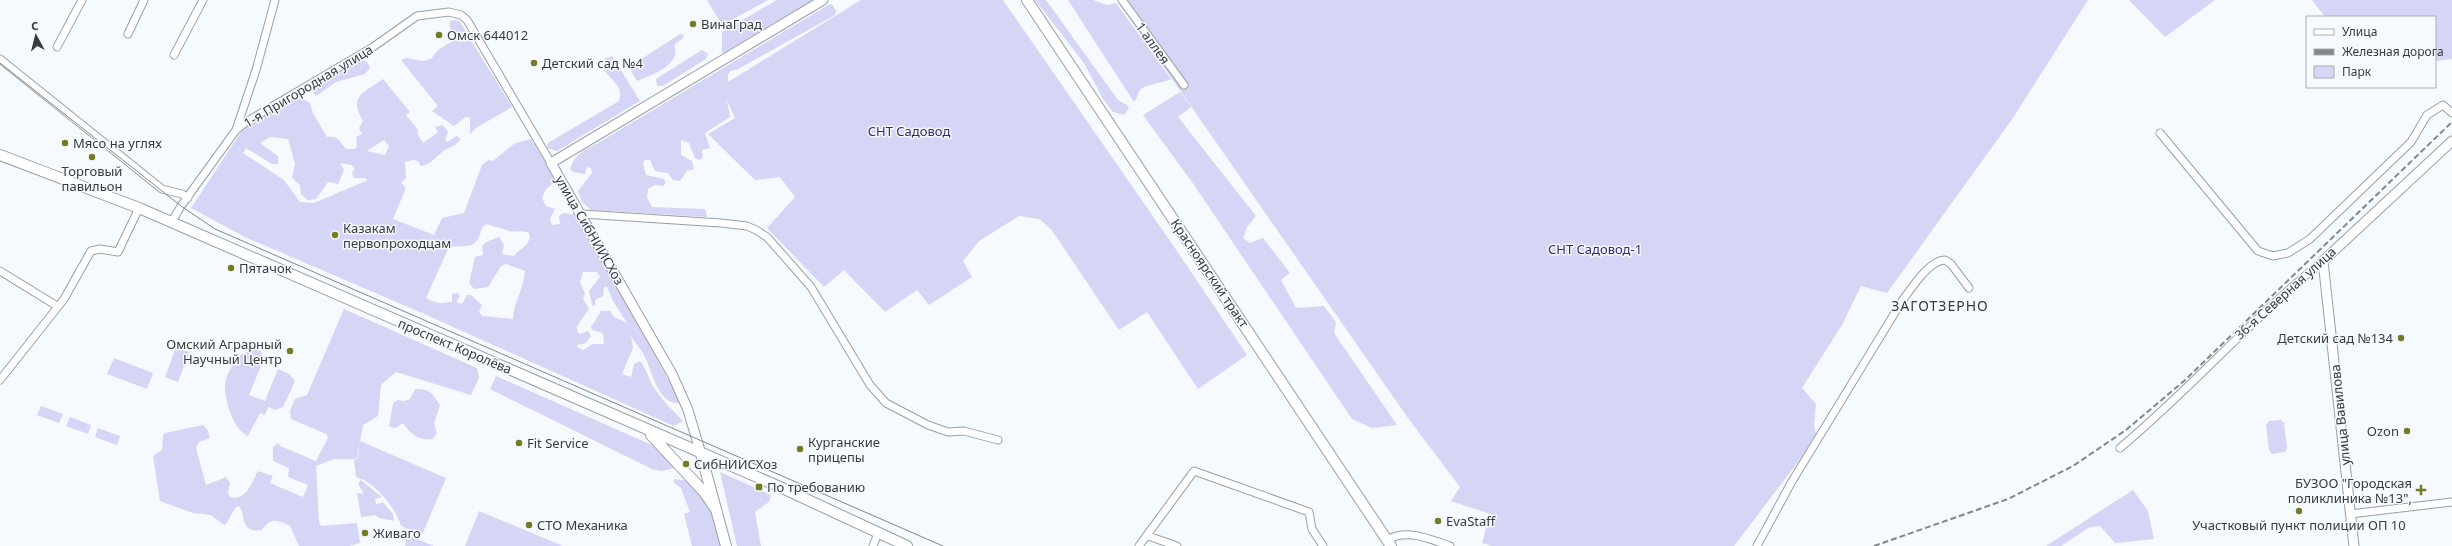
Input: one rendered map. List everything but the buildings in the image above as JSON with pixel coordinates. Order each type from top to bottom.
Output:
[{"type":"main road","name":"Красноярский тракт","points":[[1027,0],[1389,543]]},
{"type":"main road","name":"проспект Королёва","points":[[1,157],[139,208],[701,454],[780,487],[907,546]]},
{"type":"main road","points":[[646,429],[704,492],[715,508]]},
{"type":"main road","points":[[701,454],[726,546]]},
{"type":"street","points":[[57,47],[82,0]]},
{"type":"street","points":[[128,34],[144,0]]},
{"type":"street","points":[[174,55],[203,0]]},
{"type":"street","points":[[236,130],[256,70],[275,0]]},
{"type":"street","points":[[551,163],[823,0]]},
{"type":"street","name":"1 аллея","points":[[1122,0],[1184,85]]},
{"type":"street","name":"1-я Пригородная улица","points":[[171,223],[236,130],[274,104],[373,47],[417,16],[449,12],[461,15]]},
{"type":"street","name":"улица СибНИИСХоз","points":[[461,15],[467,20],[582,214],[681,392],[701,454]]},
{"type":"street","points":[[0,58],[162,189],[182,194],[188,198]]},
{"type":"street","points":[[2160,133],[2258,251],[2273,256],[2288,253],[2310,239],[2411,142],[2427,115],[2434,109],[2444,105],[2452,113]]},
{"type":"street","name":"36-я Северная улица","points":[[2120,448],[2155,418],[2235,339],[2323,261],[2452,141]]},
{"type":"street","points":[[0,380],[76,281],[92,251],[100,249],[118,252],[139,208]]},
{"type":"street","points":[[582,214],[721,223],[747,226],[756,230],[767,237],[811,287],[870,385],[886,403],[911,418],[948,432],[964,431],[998,440]]},
{"type":"street","points":[[1757,546],[1790,483],[1902,301],[1915,284],[1934,263],[1945,260],[1951,264],[1969,288]]},
{"type":"street","name":"улица Вавилова","points":[[2323,261],[2354,546]]},
{"type":"street","points":[[0,271],[57,306]]},
{"type":"street","points":[[1139,546],[1148,536],[1194,471],[1309,512],[1312,529],[1323,546]]},
{"type":"street","points":[[2350,514],[2452,502]]},
{"type":"street","points":[[873,546],[878,533]]},
{"type":"street","points":[[1389,543],[1396,535],[1406,534],[1450,546]]},
{"type":"street","points":[[1148,536],[1177,546]]},
{"type":"green space","points":[[707,0],[768,0],[722,25]]},
{"type":"green space","points":[[777,0],[815,0],[724,54],[722,53],[722,32]]},
{"type":"green space","name":"СНТ Садовод","points":[[861,0],[1003,0],[1177,251],[1247,355],[1198,389],[1147,312],[1119,330],[1051,229],[1039,219],[1019,216],[979,241],[963,261],[972,277],[929,305],[917,290],[885,312],[844,270],[824,287],[767,228],[795,197],[780,177],[755,180],[708,134],[735,118],[727,100],[730,117],[705,133],[710,148],[702,150],[703,157],[700,160],[695,158],[689,143],[681,140],[681,155],[692,161],[694,169],[687,171],[680,181],[673,180],[668,173],[655,171],[650,160],[645,160],[643,163],[646,175],[664,179],[666,183],[663,186],[655,185],[648,189],[647,197],[652,207],[705,209],[707,217],[591,210],[582,202],[578,191],[592,173],[591,168],[587,167],[585,174],[573,172],[570,169],[577,156],[584,150],[830,4],[833,5],[836,11],[835,15],[738,69],[730,71],[728,75],[728,82]]},
{"type":"green space","points":[[1035,0],[1046,0],[1118,100],[1127,105],[1129,108],[1124,115],[1113,112],[1103,99],[1084,63]]},
{"type":"green space","points":[[1068,0],[1093,0],[1107,5],[1116,3],[1171,79],[1142,88],[1134,102]]},
{"type":"green space","name":"СНТ Садовод-1","points":[[1117,0],[2088,0],[2013,118],[1887,293],[1861,286],[1842,325],[1802,388],[1816,404],[1814,426],[1817,437],[1734,546],[1492,546],[1482,543],[1490,514],[1451,501],[1460,487],[1408,418]]},
{"type":"green space","points":[[2129,0],[2215,0],[2165,37]]},
{"type":"green space","points":[[2312,0],[2452,0],[2452,59],[2436,61],[2436,16],[2324,16]]},
{"type":"green space","points":[[456,20],[460,22],[512,107],[476,128],[470,134],[470,118],[466,117],[454,126],[432,111],[438,106],[401,60],[407,58],[423,61],[431,59],[438,50],[454,40],[449,24],[451,21]]},
{"type":"green space","points":[[680,34],[684,35],[683,38],[675,44],[675,54],[670,64],[665,68],[637,81],[629,67]]},
{"type":"green space","points":[[702,50],[708,54],[706,59],[663,86],[657,86],[656,79]]},
{"type":"green space","points":[[612,56],[640,101],[557,151],[547,148],[548,143],[619,101],[620,90],[604,71],[602,66],[604,59]]},
{"type":"green space","points":[[360,59],[367,62],[370,68],[365,74],[336,82],[316,96],[311,89]]},
{"type":"green space","points":[[383,79],[410,112],[406,115],[418,130],[418,135],[423,143],[438,132],[435,127],[443,125],[448,132],[445,140],[447,142],[457,136],[461,139],[456,145],[445,150],[425,165],[421,166],[418,161],[413,160],[405,162],[406,178],[401,183],[406,188],[393,219],[434,235],[442,218],[464,213],[482,165],[489,160],[493,161],[515,143],[531,139],[557,180],[546,189],[542,198],[546,206],[555,209],[550,219],[552,225],[560,224],[559,216],[563,213],[578,215],[681,403],[673,403],[662,394],[657,387],[644,354],[631,336],[633,348],[622,374],[631,377],[634,364],[640,361],[656,391],[683,421],[674,426],[422,313],[245,237],[191,208],[245,126],[282,103],[301,98],[310,103],[313,113],[327,137],[337,138],[346,149],[355,149],[357,146],[356,137],[362,134],[359,128],[363,121],[357,106],[358,100],[364,92]],"holes":[[[270,137],[288,139],[295,163],[292,178],[300,185],[301,194],[308,200],[316,199],[328,182],[338,184],[344,170],[340,163],[351,165],[355,168],[352,173],[354,178],[365,178],[368,180],[314,203],[300,202],[284,180],[243,153],[246,148],[272,164],[278,164],[278,156],[260,143]],[[384,140],[389,146],[385,155],[367,151]],[[487,224],[509,231],[524,231],[529,233],[529,240],[514,256],[502,254],[504,245],[499,237],[486,242],[482,246],[483,255],[475,257],[469,283],[474,289],[488,287],[501,266],[506,264],[525,271],[523,284],[513,313],[513,319],[482,316],[479,312],[482,305],[471,295],[467,295],[462,304],[456,302],[460,296],[458,293],[452,294],[452,302],[439,303],[426,298],[449,247],[472,245],[478,240],[482,227]],[[583,272],[597,272],[600,277],[589,291],[592,305],[595,306],[595,300],[603,296],[604,287],[607,287],[613,301],[627,323],[614,317],[610,311],[601,311],[591,327],[592,330],[603,333],[604,344],[593,344],[583,350],[577,347],[577,345],[586,343],[591,336],[588,331],[580,334],[577,331],[577,326],[589,309],[583,299],[585,293],[580,282]]]},
{"type":"green space","points":[[1180,92],[1191,107],[1178,117],[1256,216],[1247,227],[1243,238],[1250,243],[1263,238],[1290,273],[1281,280],[1296,308],[1324,306],[1336,322],[1334,333],[1397,425],[1372,428],[1352,419],[1192,182],[1143,115]]},
{"type":"green space","points":[[344,309],[477,368],[479,378],[471,395],[396,372],[381,385],[378,416],[363,425],[357,458],[334,459],[316,466],[319,522],[321,526],[357,523],[360,543],[349,546],[299,546],[290,526],[281,522],[271,521],[262,530],[250,529],[247,527],[239,506],[235,508],[224,525],[211,515],[193,513],[160,501],[153,456],[162,450],[163,435],[165,433],[203,425],[207,429],[210,438],[199,442],[196,448],[206,485],[226,477],[230,483],[228,493],[230,497],[236,498],[248,490],[258,471],[273,476],[270,483],[303,497],[308,485],[288,477],[289,468],[273,461],[273,447],[278,443],[280,446],[316,461],[328,438],[326,434],[291,419],[290,411],[295,399],[307,395]]},
{"type":"green space","points":[[176,347],[189,352],[178,382],[165,377]]},
{"type":"green space","points":[[257,348],[261,350],[263,361],[249,395],[265,401],[278,369],[289,374],[295,381],[283,407],[275,410],[268,407],[265,415],[260,413],[248,436],[238,427],[230,413],[226,397],[225,383],[236,357]]},
{"type":"green space","points":[[114,358],[153,373],[147,389],[107,374]]},
{"type":"green space","points":[[496,376],[662,450],[675,468],[661,471],[652,469],[490,389]]},
{"type":"green space","points":[[415,389],[430,392],[440,405],[434,423],[437,433],[433,439],[423,439],[415,436],[403,423],[395,428],[389,427],[393,403],[398,400],[404,401],[410,399]]},
{"type":"green space","points":[[41,406],[63,414],[59,423],[37,415]]},
{"type":"green space","points":[[70,417],[91,425],[88,434],[66,426]]},
{"type":"green space","points":[[2281,420],[2284,423],[2287,448],[2285,452],[2272,454],[2269,450],[2266,425],[2269,421]]},
{"type":"green space","points":[[98,428],[120,436],[117,445],[95,437]]},
{"type":"green space","points":[[360,441],[446,478],[422,535],[401,526],[394,511],[383,496],[370,484],[356,477],[354,460],[358,458]]},
{"type":"green space","points":[[720,472],[771,495],[769,502],[755,512],[761,546],[737,546]]},
{"type":"green space","points":[[675,479],[691,481],[709,505],[721,546],[692,546],[684,514],[690,512],[681,488],[673,482]]},
{"type":"green space","points":[[361,480],[378,494],[370,495],[379,494],[382,497],[375,499],[376,504],[382,503],[381,500],[393,514],[394,521],[379,518],[375,515],[361,517],[357,493],[364,494],[358,484]]},
{"type":"green space","points":[[2133,490],[2148,511],[2154,539],[2115,543],[2100,526],[2090,527],[2061,546],[2046,546]]},
{"type":"green space","points":[[479,511],[563,546],[465,546]]},
{"type":"green space","points":[[405,534],[434,546],[404,546],[406,545]]},
{"type":"tram line","points":[[0,63],[181,206],[215,229],[943,546]]},
{"type":"railway","points":[[1874,546],[2008,499],[2073,466],[2126,430],[2184,381],[2452,122]]},
{"type":"place","name":"ВинаГрад","points":[[693,24]]},
{"type":"place","name":"Омск 644012","points":[[439,35]]},
{"type":"place","name":"Детский сад №4","points":[[534,63]]},
{"type":"place","name":"Мясо на углях","points":[[65,143]]},
{"type":"place","name":"Торговый павильон","points":[[92,157]]},
{"type":"place","name":"Казакам первопроходцам","points":[[335,235]]},
{"type":"place","name":"Пятачок","points":[[231,268]]},
{"type":"place","name":"Детский сад №134","points":[[2401,338]]},
{"type":"place","name":"Омский Аграрный Научный Центр","points":[[290,351]]},
{"type":"place","name":"Ozon","points":[[2407,431]]},
{"type":"place","name":"Fit Service","points":[[519,443]]},
{"type":"place","name":"Курганские прицепы","points":[[800,449]]},
{"type":"place","name":"СибНИИСХоз","points":[[686,464]]},
{"type":"place","name":"По требованию","points":[[759,487]]},
{"type":"place","name":"БУЗОО \"Городская поликлиника №13\",","points":[[2421,490]]},
{"type":"place","name":"Участковый пункт полиции ОП 10","points":[[2299,511]]},
{"type":"place","name":"EvaStaff","points":[[1438,521]]},
{"type":"place","name":"СТО Механика","points":[[529,525]]},
{"type":"place","name":"Живаго","points":[[365,533]]},
{"type":"district","name":"ЗАГОТЗЕРНО","points":[[1940,305]]}]
